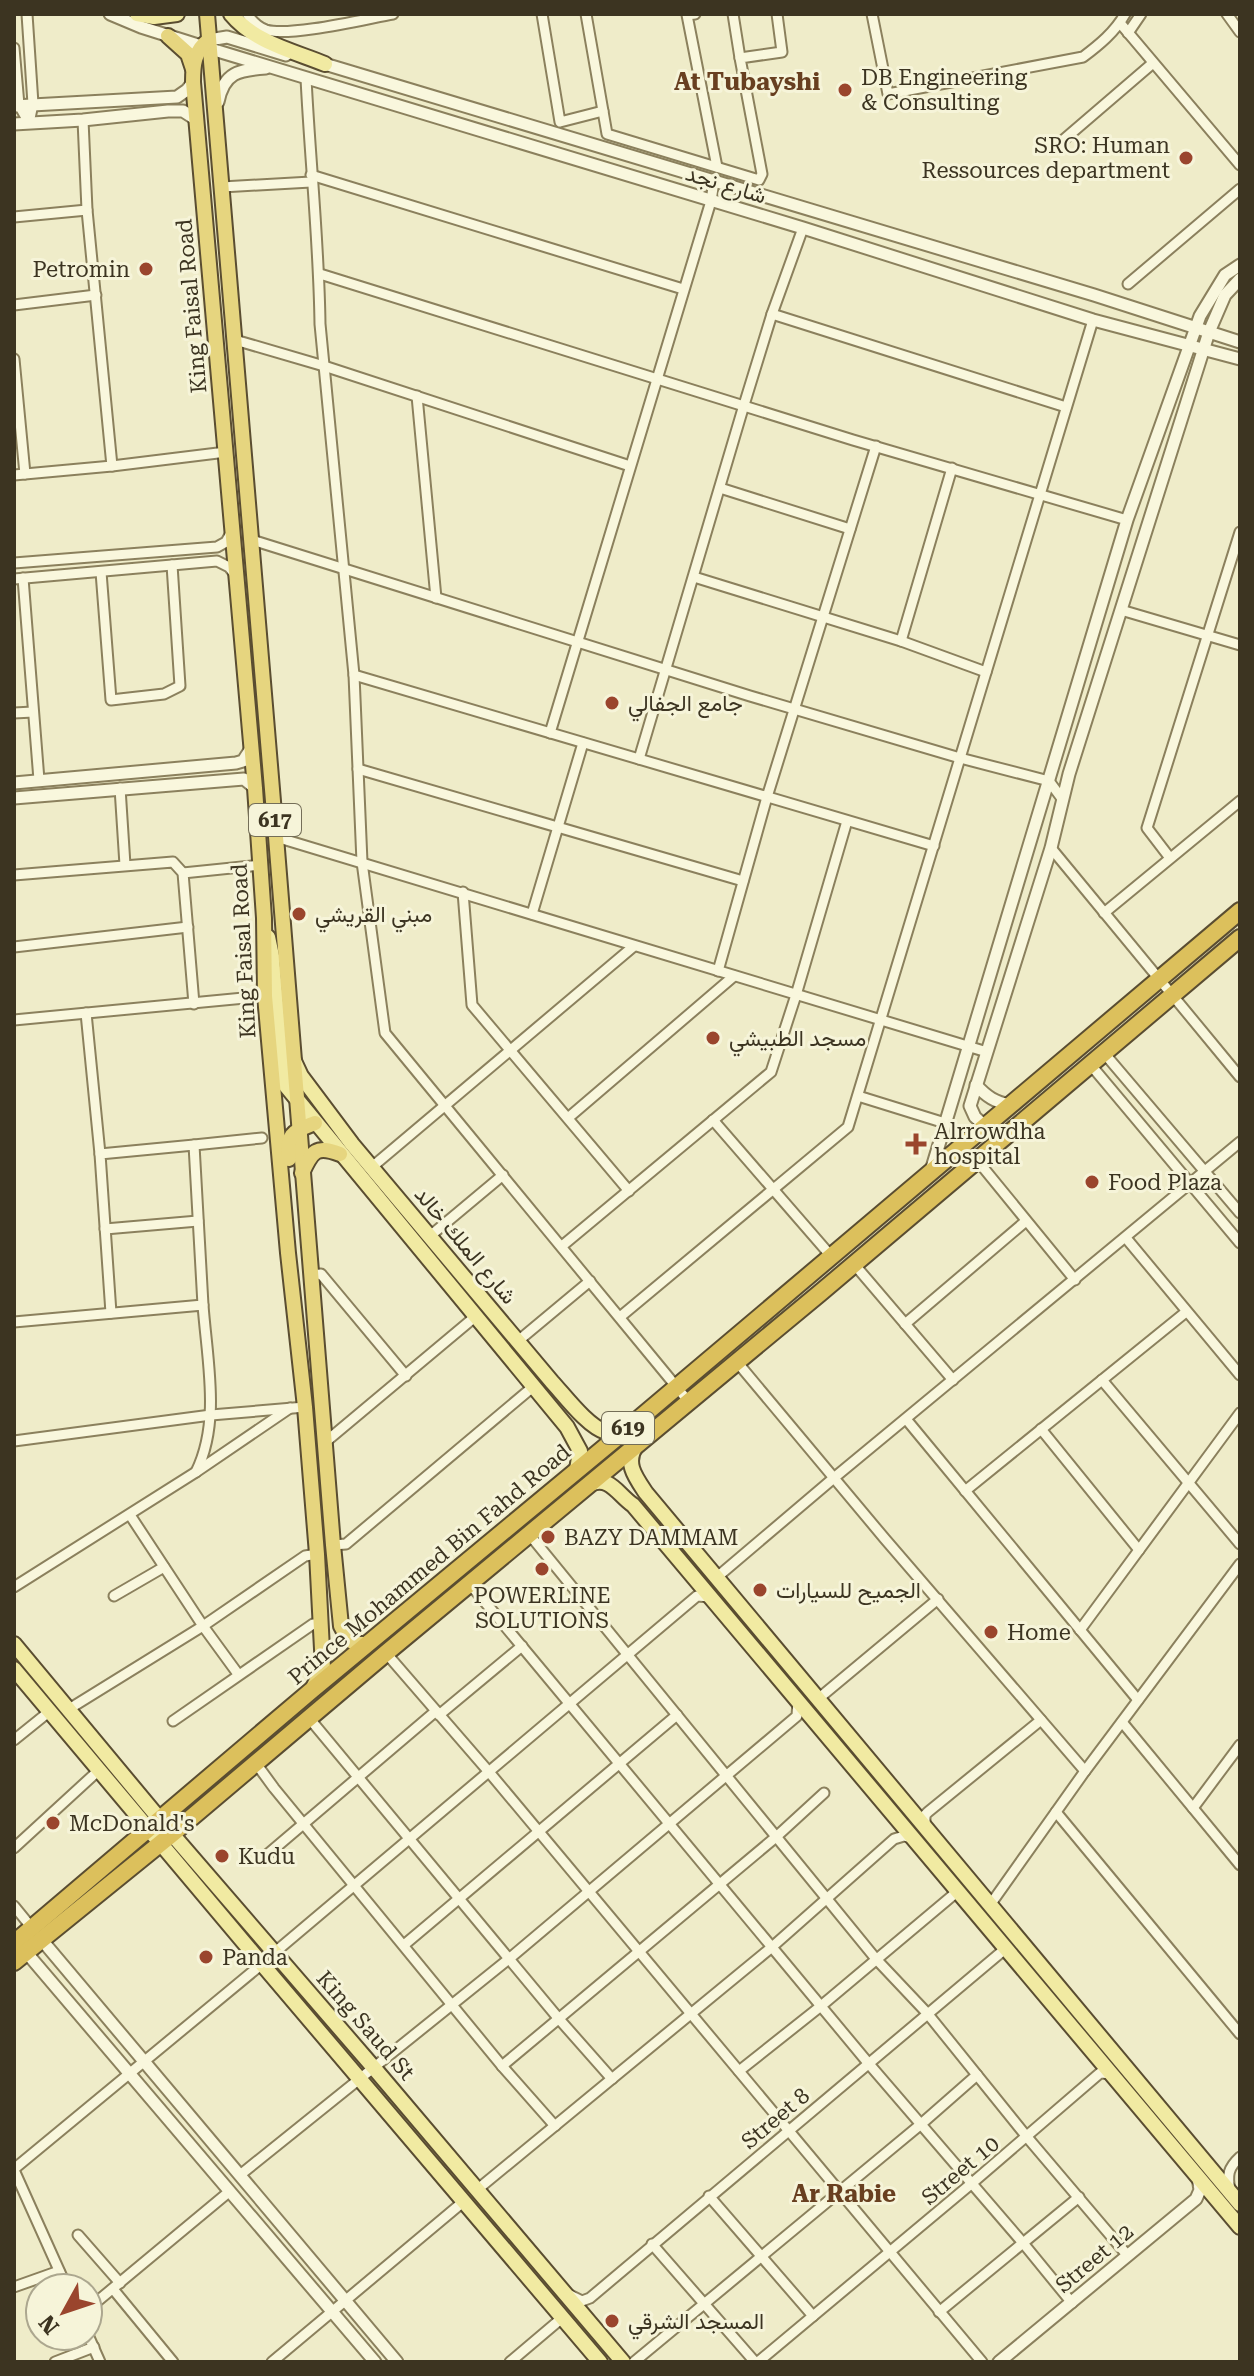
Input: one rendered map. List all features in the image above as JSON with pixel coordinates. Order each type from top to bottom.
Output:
[{"type":"highway","name":"King Faisal Road","points":[[207,14],[206,45],[216,115],[323,1444],[341,1626]]},
{"type":"highway","points":[[168,36],[188,54],[193,76]]},
{"type":"highway","name":"King Faisal Road","points":[[206,45],[195,58],[193,76],[252,747],[264,918],[265,996],[317,1554],[317,1625],[323,1668],[312,1690]]},
{"type":"highway","name":"Prince Mohammed Bin Fahd Road","points":[[160,1832],[312,1690],[627,1429],[1240,911]]},
{"type":"highway","name":"Prince Mohammed Bin Fahd Road","points":[[18,1952],[160,1832],[309,1718],[1240,938]]},
{"type":"highway","points":[[299,1337],[288,1146],[291,1136],[298,1130],[315,1123]]},
{"type":"highway","points":[[302,1173],[309,1157],[316,1151],[324,1149],[340,1154]]},
{"type":"highway","points":[[317,1625],[330,1636],[337,1634],[341,1626]]},
{"type":"highway","points":[[341,1626],[348,1639],[356,1644],[366,1644],[378,1637]]},
{"type":"main road","points":[[137,14],[154,17],[177,14]]},
{"type":"main road","points":[[231,14],[255,35],[325,64]]},
{"type":"main road","name":"شارع الملك خالد","points":[[264,918],[272,956],[282,1073],[286,1086],[567,1427],[580,1451],[577,1470]]},
{"type":"main road","name":"شارع الملك خالد","points":[[293,1058],[306,1083],[368,1163],[583,1415],[605,1432],[627,1429]]},
{"type":"main road","points":[[315,1123],[324,1122],[331,1126],[368,1163]]},
{"type":"main road","points":[[567,1427],[576,1434],[584,1432],[587,1424],[583,1415]]},
{"type":"main road","points":[[637,1444],[630,1461],[646,1493],[818,1699],[920,1834],[958,1891],[1240,2227]]},
{"type":"main road","points":[[590,1484],[598,1480],[608,1483],[633,1505]]},
{"type":"main road","points":[[646,1493],[636,1485],[629,1485],[625,1494],[798,1701],[990,1905],[1236,2199]]},
{"type":"main road","name":"King Saud St","points":[[14,1644],[69,1709],[262,1964],[600,2362]]},
{"type":"main road","points":[[14,1659],[57,1709],[63,1712],[69,1709]]},
{"type":"main road","name":"King Saud St","points":[[14,1669],[99,1770],[274,1953],[623,2362]]},
{"type":"main road","points":[[1005,1949],[1011,1945],[1016,1948],[1054,1992],[1083,2015]]},
{"type":"street","points":[[27,14],[33,104],[29,123]]},
{"type":"street","points":[[110,14],[168,36],[206,45]]},
{"type":"street","points":[[247,14],[255,24],[268,30],[288,32],[388,14]]},
{"type":"street","points":[[542,14],[560,122],[603,111]]},
{"type":"street","points":[[586,14],[607,134],[759,180],[762,174],[733,14]]},
{"type":"street","points":[[695,14],[687,14],[717,167]]},
{"type":"street","points":[[740,58],[782,52],[777,14]]},
{"type":"street","points":[[872,14],[888,94],[1083,57],[1101,43],[1122,19],[1128,33],[1240,165]]},
{"type":"street","points":[[1128,33],[1141,14]]},
{"type":"street","points":[[1227,14],[1240,32]]},
{"type":"street","name":"شارع نجد","points":[[206,45],[227,37],[325,64],[1094,295],[1240,342]]},
{"type":"street","name":"شارع نجد","points":[[206,45],[1093,320],[1240,359]]},
{"type":"street","points":[[14,48],[16,105],[29,123]]},
{"type":"street","points":[[1054,148],[1153,63]]},
{"type":"street","points":[[216,115],[221,88],[232,75],[247,69],[276,68]]},
{"type":"street","points":[[16,105],[177,97],[183,94],[193,76]]},
{"type":"street","points":[[306,78],[320,274],[320,324],[354,675],[362,862],[385,1033],[689,1402]]},
{"type":"street","points":[[165,97],[168,111]]},
{"type":"street","points":[[14,124],[168,111],[183,111],[197,120]]},
{"type":"street","points":[[83,120],[87,210],[112,466]]},
{"type":"street","points":[[222,187],[311,179],[683,289]]},
{"type":"street","points":[[550,733],[711,201],[714,181]]},
{"type":"street","points":[[1128,284],[1240,189]]},
{"type":"street","points":[[14,217],[87,210]]},
{"type":"street","points":[[639,759],[772,314],[803,228]]},
{"type":"street","points":[[930,1172],[1127,520],[1200,316],[1225,275],[1240,265]]},
{"type":"street","points":[[320,274],[876,446],[1127,520]]},
{"type":"street","points":[[985,1126],[975,1117],[970,1106],[976,1085],[1203,349],[1225,295],[1240,279]]},
{"type":"street","points":[[14,305],[96,295]]},
{"type":"street","points":[[772,314],[1066,407]]},
{"type":"street","points":[[620,1317],[848,1127],[1093,320]]},
{"type":"street","points":[[235,340],[630,466]]},
{"type":"street","points":[[14,359],[25,474]]},
{"type":"street","points":[[417,396],[436,598]]},
{"type":"street","points":[[718,971],[767,797],[876,446]]},
{"type":"street","points":[[14,475],[226,452]]},
{"type":"street","points":[[901,641],[952,468]]},
{"type":"street","points":[[720,488],[850,529]]},
{"type":"street","points":[[14,563],[217,547],[226,542],[232,530]]},
{"type":"street","points":[[1170,858],[1147,828],[1240,532]]},
{"type":"street","points":[[252,540],[664,670],[960,758],[1049,781],[1063,800]]},
{"type":"street","points":[[39,780],[18,579],[217,561],[229,567],[236,576]]},
{"type":"street","points":[[101,572],[111,700],[164,694],[180,686],[172,565]]},
{"type":"street","points":[[694,577],[901,641],[986,672]]},
{"type":"street","points":[[1121,610],[1240,645]]},
{"type":"street","points":[[354,675],[934,846]]},
{"type":"street","points":[[14,713],[33,712]]},
{"type":"street","points":[[532,914],[583,743]]},
{"type":"street","points":[[14,783],[243,761],[252,747]]},
{"type":"street","points":[[207,766],[208,782]]},
{"type":"street","points":[[358,769],[743,881]]},
{"type":"street","points":[[14,798],[244,779],[255,788]]},
{"type":"street","points":[[120,788],[125,865]]},
{"type":"street","points":[[1104,913],[1240,801]]},
{"type":"street","points":[[562,1246],[771,1072],[847,821]]},
{"type":"street","points":[[276,837],[987,1052]]},
{"type":"street","points":[[1051,848],[1240,1077]]},
{"type":"street","points":[[14,875],[173,862],[183,873],[194,1004]]},
{"type":"street","points":[[183,873],[260,865]]},
{"type":"street","points":[[463,892],[472,1005],[629,1191]]},
{"type":"street","points":[[14,947],[188,927]]},
{"type":"street","points":[[368,1163],[445,1104],[634,946]]},
{"type":"street","points":[[568,1118],[734,976]]},
{"type":"street","points":[[14,1020],[265,996]]},
{"type":"street","points":[[86,1013],[111,1313]]},
{"type":"street","points":[[1104,1053],[1240,1213]]},
{"type":"street","points":[[1090,1064],[1240,1243]]},
{"type":"street","points":[[976,1085],[987,1097],[1010,1105]]},
{"type":"street","points":[[858,1096],[945,1123]]},
{"type":"street","points":[[713,1120],[831,1256]]},
{"type":"street","points":[[100,1154],[262,1138]]},
{"type":"street","points":[[716,1578],[1240,1142]]},
{"type":"street","points":[[194,1145],[211,1415],[206,1448],[196,1472]]},
{"type":"street","points":[[977,1160],[1075,1280]]},
{"type":"street","points":[[430,1236],[503,1175]]},
{"type":"street","points":[[105,1229],[198,1221]]},
{"type":"street","points":[[905,1324],[1026,1221]]},
{"type":"street","points":[[1126,1238],[1240,1375]]},
{"type":"street","points":[[854,1264],[953,1380]]},
{"type":"street","points":[[311,1275],[321,1274],[406,1376]]},
{"type":"street","points":[[518,1341],[590,1281]]},
{"type":"street","points":[[14,1322],[203,1305]]},
{"type":"street","points":[[965,1491],[1186,1312]]},
{"type":"street","points":[[323,1444],[476,1316]]},
{"type":"street","points":[[737,1362],[1085,1771]]},
{"type":"street","points":[[1102,1380],[1240,1544]]},
{"type":"street","points":[[333,1545],[346,1544],[534,1386]]},
{"type":"street","points":[[14,1441],[211,1415],[305,1407]]},
{"type":"street","points":[[14,1587],[130,1515],[290,1408]]},
{"type":"street","points":[[1080,1630],[1240,1413]]},
{"type":"street","points":[[906,1419],[1138,1700]]},
{"type":"street","points":[[1041,1429],[1139,1550]]},
{"type":"street","points":[[130,1515],[238,1674]]},
{"type":"street","points":[[529,1534],[876,1959],[927,2013],[1128,2256]]},
{"type":"street","points":[[69,1709],[203,1626],[305,1556],[317,1554]]},
{"type":"street","points":[[990,1905],[1085,1771],[1240,1564]]},
{"type":"street","points":[[114,1596],[164,1567]]},
{"type":"street","points":[[470,1584],[1072,2303]]},
{"type":"street","points":[[274,1953],[356,1887],[697,1596],[710,1597]]},
{"type":"street","points":[[818,1699],[938,1599]]},
{"type":"street","points":[[173,1721],[238,1674],[317,1625]]},
{"type":"street","points":[[268,1854],[358,1777],[522,1646]]},
{"type":"street","points":[[386,1653],[982,2362]]},
{"type":"street","points":[[240,2175],[671,1824],[797,1716],[798,1701]]},
{"type":"street","points":[[14,1740],[50,1711]]},
{"type":"street","points":[[404,1945],[677,1715]]},
{"type":"street","points":[[309,1718],[612,2079]]},
{"type":"street","points":[[478,2189],[772,1947],[894,1839],[920,1834],[925,1815],[1041,1720]]},
{"type":"street","points":[[1122,1722],[1240,1865]]},
{"type":"street","points":[[1193,1808],[1240,1745]]},
{"type":"street","points":[[255,1762],[502,2066],[555,2126]]},
{"type":"street","points":[[14,1848],[99,1770]]},
{"type":"street","points":[[502,2066],[776,1837],[824,1793]]},
{"type":"street","points":[[1056,1812],[1240,2034]]},
{"type":"street","points":[[739,2071],[958,1891]]},
{"type":"street","points":[[14,1906],[397,2362]]},
{"type":"street","name":"Street 8","points":[[564,2293],[582,2301],[590,2298],[1005,1949]]},
{"type":"street","points":[[18,1952],[130,2074],[375,2362]]},
{"type":"street","points":[[14,2287],[59,2271],[14,2169],[262,1964]]},
{"type":"street","name":"Street 10","points":[[756,2362],[1100,2073],[1113,2074]]},
{"type":"street","points":[[634,2362],[977,2075]]},
{"type":"street","points":[[1236,2199],[1228,2173],[1240,2157]]},
{"type":"street","name":"Street 12","points":[[999,2362],[1196,2199],[1200,2190],[1198,2177]]},
{"type":"street","points":[[104,2296],[230,2191]]},
{"type":"street","points":[[709,2196],[813,2316]]},
{"type":"street","points":[[939,2312],[1079,2197]]},
{"type":"street","points":[[272,2362],[463,2202]]},
{"type":"street","points":[[78,2235],[173,2362]]},
{"type":"street","points":[[652,2244],[756,2362]]},
{"type":"street","points":[[510,2362],[562,2318]]},
{"type":"street","points":[[55,2362],[81,2352]]},
{"type":"place","name":"DB Engineering & Consulting","points":[[845,90]]},
{"type":"place","name":"SRO: Human Ressources department","points":[[1186,158]]},
{"type":"place","name":"Petromin","points":[[146,269]]},
{"type":"place","name":"جامع الجفالي","points":[[612,703]]},
{"type":"place","name":"مبني القريشي","points":[[299,914]]},
{"type":"place","name":"مسجد الطبيشي","points":[[713,1038]]},
{"type":"place","name":"Alrrowdha hospital","points":[[916,1144]]},
{"type":"place","name":"Food Plaza","points":[[1092,1182]]},
{"type":"place","name":"BAZY DAMMAM","points":[[548,1537]]},
{"type":"place","name":"POWERLINE SOLUTIONS","points":[[542,1569]]},
{"type":"place","name":"الجميح للسيارات","points":[[760,1590]]},
{"type":"place","name":"Home","points":[[991,1632]]},
{"type":"place","name":"McDonald's","points":[[53,1823]]},
{"type":"place","name":"Kudu","points":[[222,1856]]},
{"type":"place","name":"Panda","points":[[206,1957]]},
{"type":"place","name":"المسجد الشرقي","points":[[612,2321]]},
{"type":"district","name":"At Tubayshi","points":[[747,82]]},
{"type":"district","name":"Ar Rabie","points":[[844,2194]]}]
